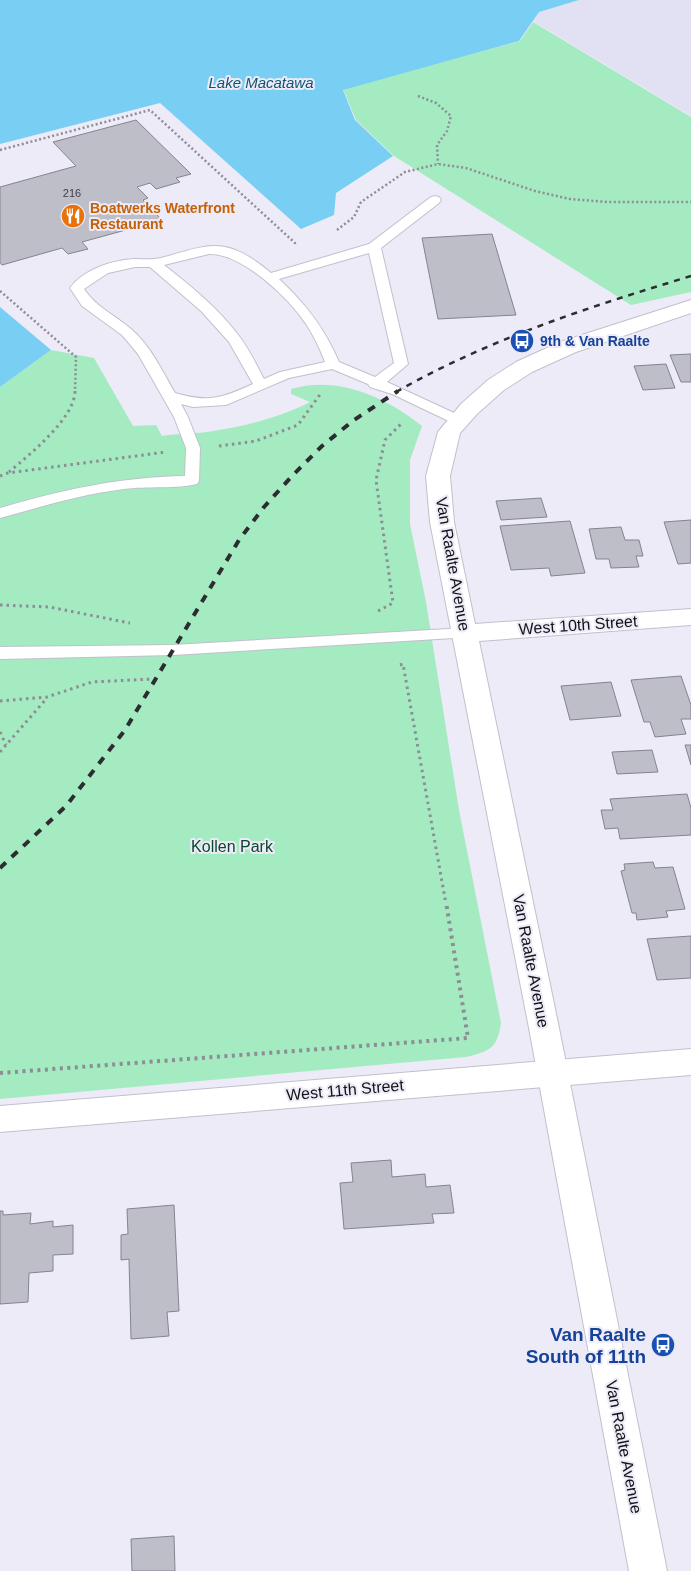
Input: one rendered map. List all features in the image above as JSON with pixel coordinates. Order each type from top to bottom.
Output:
[{"type":"street","name":"Van Raalte Avenue","points":[[648,1571],[553,1073],[442,522],[438,476],[449,432],[496,386],[509,376],[568,347],[691,306]]},
{"type":"street","points":[[669,314],[691,314]]},
{"type":"street","name":"West 10th Street","points":[[465,633],[691,617]]},
{"type":"street","name":"West 11th Street","points":[[0,1119],[691,1062]]},
{"type":"lane","points":[[268,278],[374,247],[435,200]]},
{"type":"lane","points":[[374,247],[401,364],[375,384]]},
{"type":"lane","points":[[0,513],[56,497],[102,488],[142,482],[192,481],[193,448],[181,418],[144,352],[127,332],[87,303],[77,288],[92,274],[133,263],[153,263],[192,253],[225,250],[250,262],[312,322],[333,365]]},
{"type":"lane","points":[[153,263],[183,286],[211,312],[235,340],[261,386]]},
{"type":"lane","points":[[168,396],[193,403],[226,401],[285,375],[333,365],[460,421]]},
{"type":"lane","points":[[0,653],[174,650],[465,633]]},
{"type":"path","points":[[418,96],[436,102],[451,116],[447,131],[437,145],[438,164]]},
{"type":"path","points":[[0,150],[150,110],[295,242],[304,240]]},
{"type":"path","points":[[330,232],[339,229],[354,217],[361,202],[405,172],[438,164],[466,168],[526,188],[570,199],[607,202],[691,202]]},
{"type":"path","points":[[0,291],[76,357],[75,401],[44,442],[8,473]]},
{"type":"path","points":[[377,612],[393,603],[376,480],[385,440],[403,422]]},
{"type":"path","points":[[0,605],[17,604],[80,612],[139,625]]},
{"type":"path","points":[[0,1074],[468,1038],[456,959],[403,664],[393,665]]},
{"type":"path","points":[[0,701],[47,697],[92,682],[157,679]]},
{"type":"path","points":[[0,752],[47,697]]},
{"type":"path","points":[[0,732],[6,744]]},
{"type":"shaded area","points":[[579,0],[691,0],[691,116],[533,21],[539,12]]},
{"type":"green space","points":[[533,22],[691,117],[691,292],[631,305],[394,156],[356,120],[343,89],[520,41]]},
{"type":"green space","name":"Kollen Park","points":[[51,350],[94,358],[133,426],[156,425],[162,436],[225,429],[251,424],[275,416],[310,402],[291,394],[291,389],[308,385],[326,385],[360,391],[393,406],[422,426],[410,460],[410,524],[426,602],[459,810],[501,1023],[497,1038],[491,1048],[466,1057],[0,1099],[0,387]]},
{"type":"water","name":"Lake Macatawa","points":[[0,0],[579,0],[539,12],[519,41],[343,90],[355,120],[393,156],[336,193],[334,215],[301,229],[160,103],[0,144]]},
{"type":"water","points":[[0,307],[51,350],[0,387]]},
{"type":"building","points":[[136,120],[191,174],[176,178],[180,182],[156,189],[150,183],[137,187],[148,198],[143,200],[162,220],[82,242],[88,249],[68,254],[62,248],[2,265],[0,262],[0,187],[76,166],[53,142]]},
{"type":"building","points":[[492,234],[516,315],[438,319],[422,238]]},
{"type":"building","points":[[691,354],[691,382],[681,382],[670,355]]},
{"type":"building","points":[[666,364],[675,388],[643,390],[634,366]]},
{"type":"building","points":[[541,498],[547,517],[501,520],[496,501]]},
{"type":"building","points":[[691,520],[691,563],[678,564],[664,522]]},
{"type":"building","points":[[570,521],[585,573],[551,576],[549,568],[511,570],[500,526]]},
{"type":"building","points":[[621,527],[625,540],[639,540],[643,556],[636,556],[639,567],[611,568],[609,559],[596,559],[589,529]]},
{"type":"building","points":[[681,676],[691,705],[691,719],[681,719],[686,734],[655,737],[650,722],[644,722],[631,680]]},
{"type":"building","points":[[611,682],[621,716],[570,720],[561,686]]},
{"type":"building","points":[[685,745],[691,745],[691,765]]},
{"type":"building","points":[[652,750],[658,772],[617,774],[612,752]]},
{"type":"building","points":[[687,794],[691,808],[691,835],[620,839],[618,828],[605,829],[601,810],[613,810],[610,799]]},
{"type":"building","points":[[653,862],[655,868],[673,867],[685,909],[666,911],[668,917],[637,920],[636,913],[632,913],[621,871],[625,870],[624,864]]},
{"type":"building","points":[[691,936],[691,978],[657,980],[647,939]]},
{"type":"building","points":[[391,1160],[392,1177],[425,1174],[426,1187],[450,1185],[454,1213],[432,1214],[434,1223],[344,1229],[340,1183],[353,1182],[351,1163]]},
{"type":"building","points":[[174,1205],[179,1311],[167,1312],[169,1336],[131,1339],[129,1259],[121,1260],[121,1235],[128,1234],[127,1209]]},
{"type":"building","points":[[0,1211],[3,1211],[3,1215],[31,1213],[30,1224],[53,1221],[53,1227],[73,1225],[73,1254],[53,1255],[53,1271],[29,1273],[28,1302],[0,1304]]},
{"type":"building","points":[[174,1536],[175,1571],[132,1571],[131,1539]]},
{"type":"railway","points":[[396,392],[431,373],[503,340],[577,312],[691,276]]},
{"type":"railway","points":[[0,868],[66,806],[125,730],[239,540],[264,507],[322,446],[354,420],[398,391]]},
{"type":"place","name":"Boatwerks Waterfront Restaurant","points":[[73,216]]},
{"type":"place","name":"9th & Van Raalte","points":[[522,341]]},
{"type":"place","name":"Van Raalte South of 11th","points":[[663,1345]]}]
